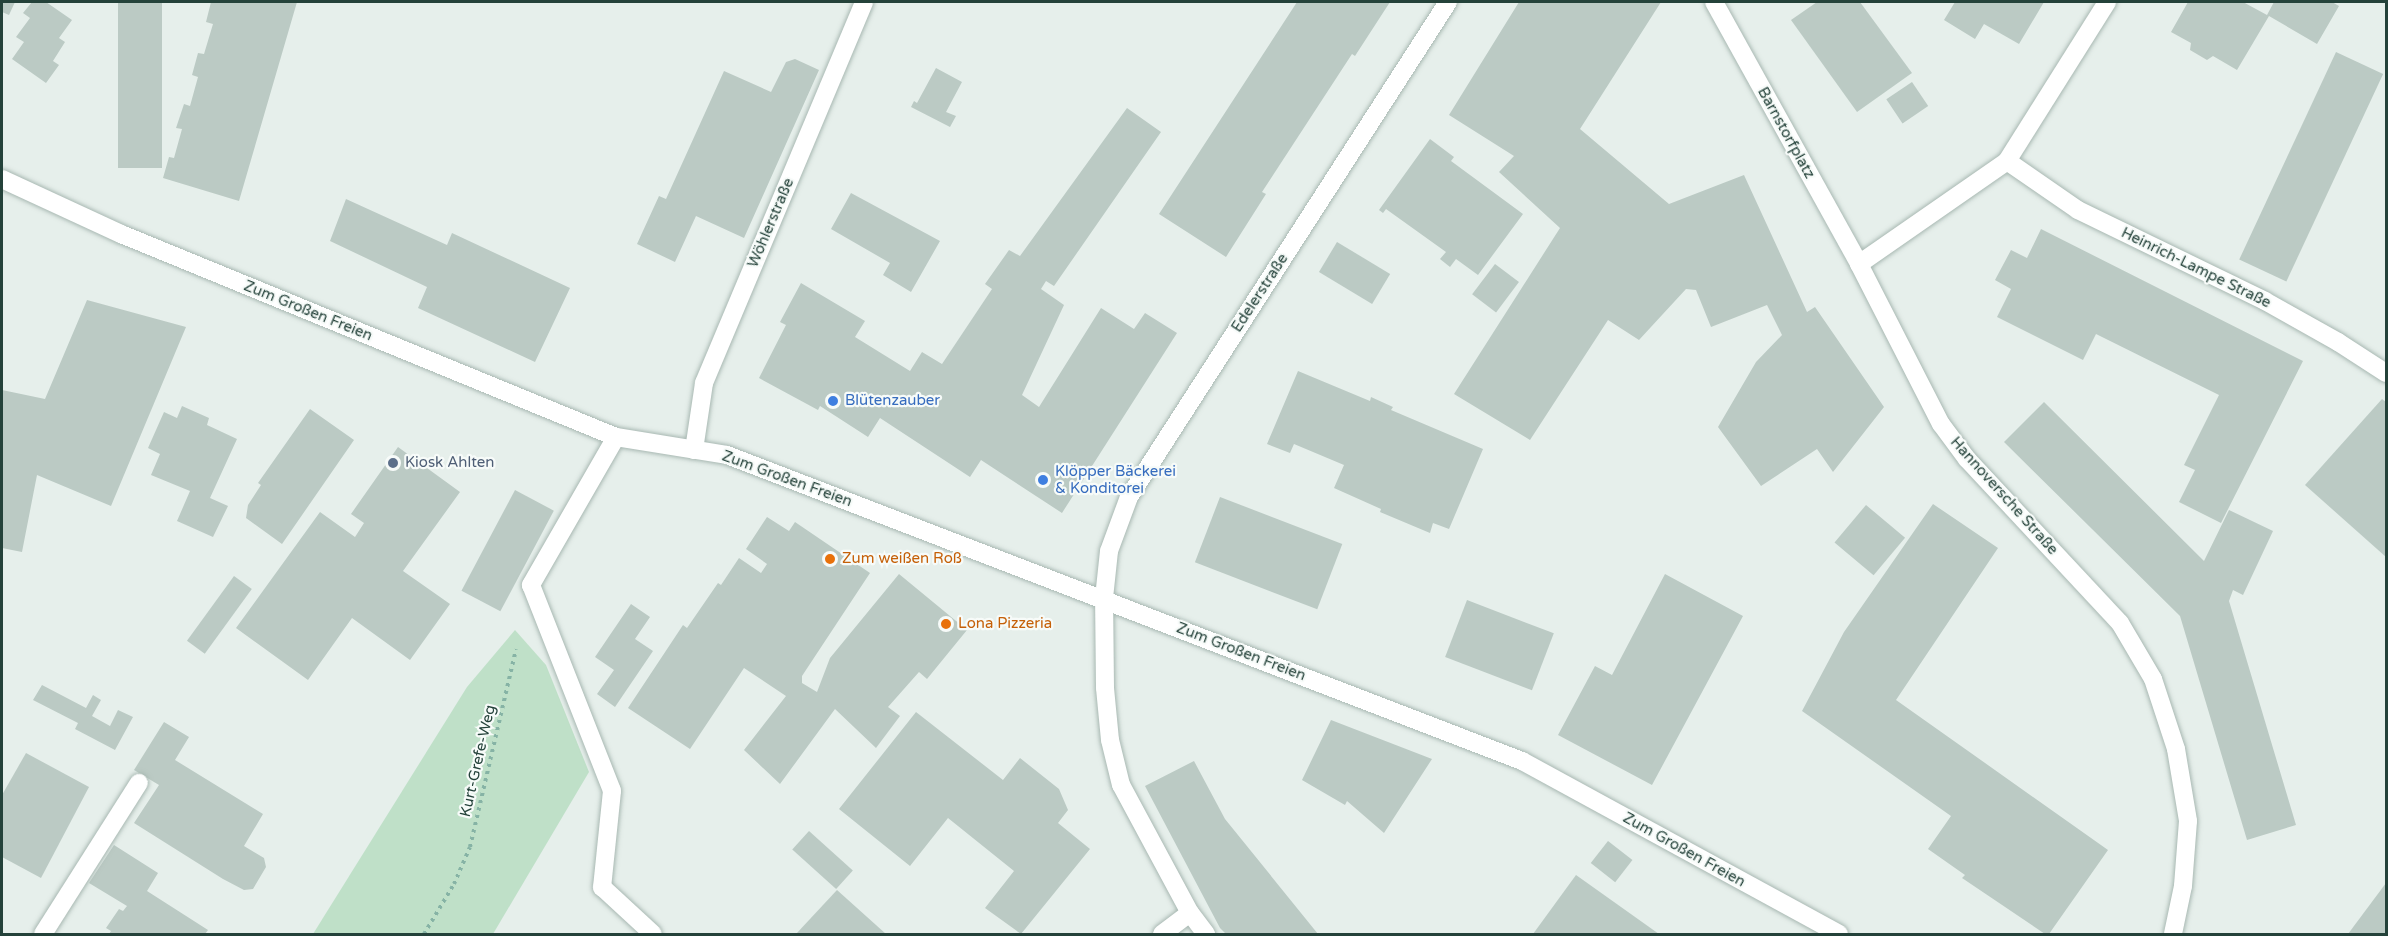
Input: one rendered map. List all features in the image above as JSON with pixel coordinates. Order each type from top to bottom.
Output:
[{"type":"street","name":"Wöhlerstraße","points":[[694,450],[704,383],[864,2]]},
{"type":"street","name":"Edelerstraße","points":[[1206,934],[1190,913],[1121,785],[1110,740],[1106,699],[1104,598],[1109,551],[1129,497],[1448,2]]},
{"type":"street","name":"Barnstorfplatz","points":[[1714,2],[1859,264]]},
{"type":"street","points":[[1859,264],[2007,160],[2107,2]]},
{"type":"street","name":"Heinrich-Lampe Straße","points":[[2007,160],[2078,210],[2265,301],[2338,342],[2386,373]]},
{"type":"street","name":"Zum Großen Freien","points":[[2,179],[122,234],[616,437],[727,455],[1104,598],[1522,761],[1839,934]]},
{"type":"street","name":"Hannoversche Straße","points":[[1859,264],[1941,424],[1967,459],[2120,623],[2154,679],[2176,749],[2188,821],[2183,886],[2173,934]]},
{"type":"street","points":[[616,437],[531,585],[612,791],[602,887],[653,934]]},
{"type":"street","points":[[43,934],[139,783]]},
{"type":"street","points":[[1162,934],[1190,913]]},
{"type":"path","name":"Kurt-Grefe-Weg","points":[[424,934],[454,884],[470,847],[531,585]]},
{"type":"green space","points":[[515,630],[546,665],[589,772],[493,934],[313,934],[467,687]]},
{"type":"building","points":[[2,2],[15,2],[9,15],[2,12]]},
{"type":"building","points":[[32,2],[46,2],[72,20],[59,38],[65,42],[53,61],[59,65],[46,83],[12,59],[24,42],[16,37],[30,18],[23,13]]},
{"type":"building","points":[[118,2],[162,2],[162,168],[118,168]]},
{"type":"building","points":[[211,2],[297,2],[239,201],[163,178],[169,157],[174,158],[182,129],[176,128],[184,104],[190,106],[198,77],[192,75],[198,53],[204,54],[213,24],[206,22]]},
{"type":"building","points":[[1297,2],[1390,2],[1355,56],[1352,54],[1262,192],[1266,194],[1226,257],[1159,214]]},
{"type":"building","points":[[1519,2],[1661,2],[1580,129],[1669,204],[1744,175],[1807,312],[1815,307],[1884,407],[1833,472],[1817,449],[1761,486],[1718,427],[1756,362],[1782,335],[1767,305],[1711,327],[1696,290],[1686,289],[1639,340],[1608,320],[1530,440],[1454,394],[1560,228],[1499,172],[1514,156],[1449,115]]},
{"type":"building","points":[[1817,2],[1860,2],[1912,73],[1857,112],[1791,20]]},
{"type":"building","points":[[1955,2],[2044,2],[2019,44],[1984,24],[1975,39],[1944,20]]},
{"type":"building","points":[[2188,2],[2243,2],[2267,15],[2274,2],[2332,2],[2339,6],[2317,44],[2269,16],[2237,70],[2213,56],[2207,60],[2190,50],[2191,43],[2171,32]]},
{"type":"building","points":[[2336,52],[2383,74],[2286,282],[2239,260]]},
{"type":"building","points":[[795,59],[819,70],[744,238],[696,216],[675,262],[637,244],[659,196],[666,199],[724,71],[771,92],[786,62]]},
{"type":"building","points":[[936,68],[962,82],[946,112],[956,116],[950,127],[911,107],[914,101],[917,103]]},
{"type":"building","points":[[1912,82],[1928,106],[1903,123],[1886,99]]},
{"type":"building","points":[[1127,108],[1161,132],[1054,286],[1046,281],[1041,289],[1064,305],[1022,395],[1039,407],[1101,308],[1134,329],[1145,313],[1177,333],[1062,513],[981,460],[970,477],[880,418],[868,437],[820,406],[818,410],[759,378],[786,325],[780,322],[801,283],[865,321],[855,337],[910,371],[922,352],[942,364],[992,289],[985,284],[1009,250],[1020,256]]},
{"type":"building","points":[[1430,139],[1454,157],[1451,161],[1523,214],[1478,275],[1456,259],[1450,267],[1440,259],[1446,252],[1386,209],[1383,213],[1379,210]]},
{"type":"building","points":[[851,193],[940,241],[911,292],[883,275],[890,263],[831,229]]},
{"type":"building","points":[[346,199],[447,245],[452,233],[570,288],[535,362],[418,308],[427,287],[330,241]]},
{"type":"building","points":[[2041,229],[2303,361],[2221,523],[2179,502],[2195,470],[2184,465],[2219,395],[2096,334],[2083,360],[1997,317],[2011,289],[1995,280],[2011,250],[2027,258]]},
{"type":"building","points":[[1337,242],[1390,274],[1372,304],[1319,272]]},
{"type":"building","points":[[1495,264],[1519,282],[1496,312],[1472,294]]},
{"type":"building","points":[[87,300],[186,327],[111,506],[37,475],[22,552],[2,548],[2,390],[45,399]]},
{"type":"building","points":[[1298,371],[1370,401],[1371,397],[1393,407],[1391,410],[1483,449],[1449,529],[1433,523],[1430,533],[1380,512],[1381,509],[1334,488],[1344,465],[1294,444],[1290,453],[1267,444]]},
{"type":"building","points":[[2382,399],[2386,402],[2386,557],[2305,485]]},
{"type":"building","points":[[2044,402],[2204,561],[2229,510],[2273,531],[2243,595],[2233,590],[2229,601],[2296,825],[2247,840],[2180,616],[2004,442]]},
{"type":"building","points":[[182,406],[209,418],[207,425],[237,439],[210,498],[228,506],[213,537],[177,521],[190,491],[151,475],[160,454],[148,448],[164,412],[177,418]]},
{"type":"building","points":[[310,409],[354,440],[282,544],[246,518],[248,505],[261,485],[258,483]]},
{"type":"building","points":[[398,447],[460,492],[403,571],[450,604],[410,660],[352,618],[308,680],[236,628],[320,512],[355,537],[364,523],[351,514]]},
{"type":"building","points":[[515,490],[554,511],[500,611],[461,591]]},
{"type":"building","points":[[1220,497],[1342,544],[1317,609],[1195,562]]},
{"type":"building","points":[[1933,504],[1998,548],[1896,700],[2108,850],[2049,934],[2045,934],[1962,878],[1965,875],[1928,849],[1951,816],[1802,711],[1844,632]]},
{"type":"building","points":[[1866,505],[1905,538],[1874,575],[1835,543]]},
{"type":"building","points":[[767,517],[789,531],[795,522],[870,573],[802,676],[802,683],[817,692],[830,658],[899,574],[967,630],[927,679],[919,672],[888,707],[900,716],[876,748],[835,709],[780,784],[744,750],[786,696],[744,668],[690,749],[628,708],[683,625],[687,628],[718,583],[721,585],[739,558],[761,573],[767,564],[746,549]]},
{"type":"building","points":[[1665,574],[1743,616],[1652,785],[1558,735],[1595,666],[1612,675]]},
{"type":"building","points":[[234,576],[252,589],[205,654],[187,641]]},
{"type":"building","points":[[1467,600],[1554,633],[1532,690],[1445,657]]},
{"type":"building","points":[[631,604],[650,617],[635,639],[653,651],[615,707],[597,694],[614,670],[595,657]]},
{"type":"building","points":[[42,685],[86,708],[93,695],[101,700],[92,716],[110,726],[118,710],[133,717],[115,750],[75,729],[78,723],[33,700]]},
{"type":"building","points":[[916,712],[1003,780],[1020,758],[1059,789],[1068,810],[1058,823],[1090,849],[1021,934],[985,908],[1014,871],[948,818],[910,866],[839,809]]},
{"type":"building","points":[[1331,720],[1432,759],[1384,833],[1347,801],[1345,805],[1302,780]]},
{"type":"building","points":[[164,722],[189,737],[175,760],[263,814],[244,846],[264,858],[266,867],[253,889],[244,890],[223,879],[134,823],[159,785],[134,770]]},
{"type":"building","points":[[26,753],[89,787],[41,878],[2,857],[2,795]]},
{"type":"building","points":[[1194,761],[1225,819],[1318,934],[1226,934],[1220,928],[1145,786]]},
{"type":"building","points":[[809,831],[853,870],[836,889],[792,850]]},
{"type":"building","points":[[1608,841],[1632,860],[1615,882],[1591,863]]},
{"type":"building","points":[[114,845],[158,873],[147,891],[208,930],[205,934],[109,934],[111,931],[106,928],[119,909],[123,911],[127,906],[89,883]]},
{"type":"building","points":[[1576,875],[1659,934],[1533,934]]},
{"type":"building","points":[[2386,883],[2386,934],[2348,934]]},
{"type":"building","points":[[837,890],[886,934],[796,934]]},
{"type":"place","name":"Blütenzauber","points":[[833,401]]},
{"type":"place","name":"Kiosk Ahlten","points":[[393,463]]},
{"type":"place","name":"Klöpper Bäckerei & Konditorei","points":[[1043,480]]},
{"type":"place","name":"Zum weißen Roß","points":[[830,559]]},
{"type":"place","name":"Lona Pizzeria","points":[[946,624]]}]
